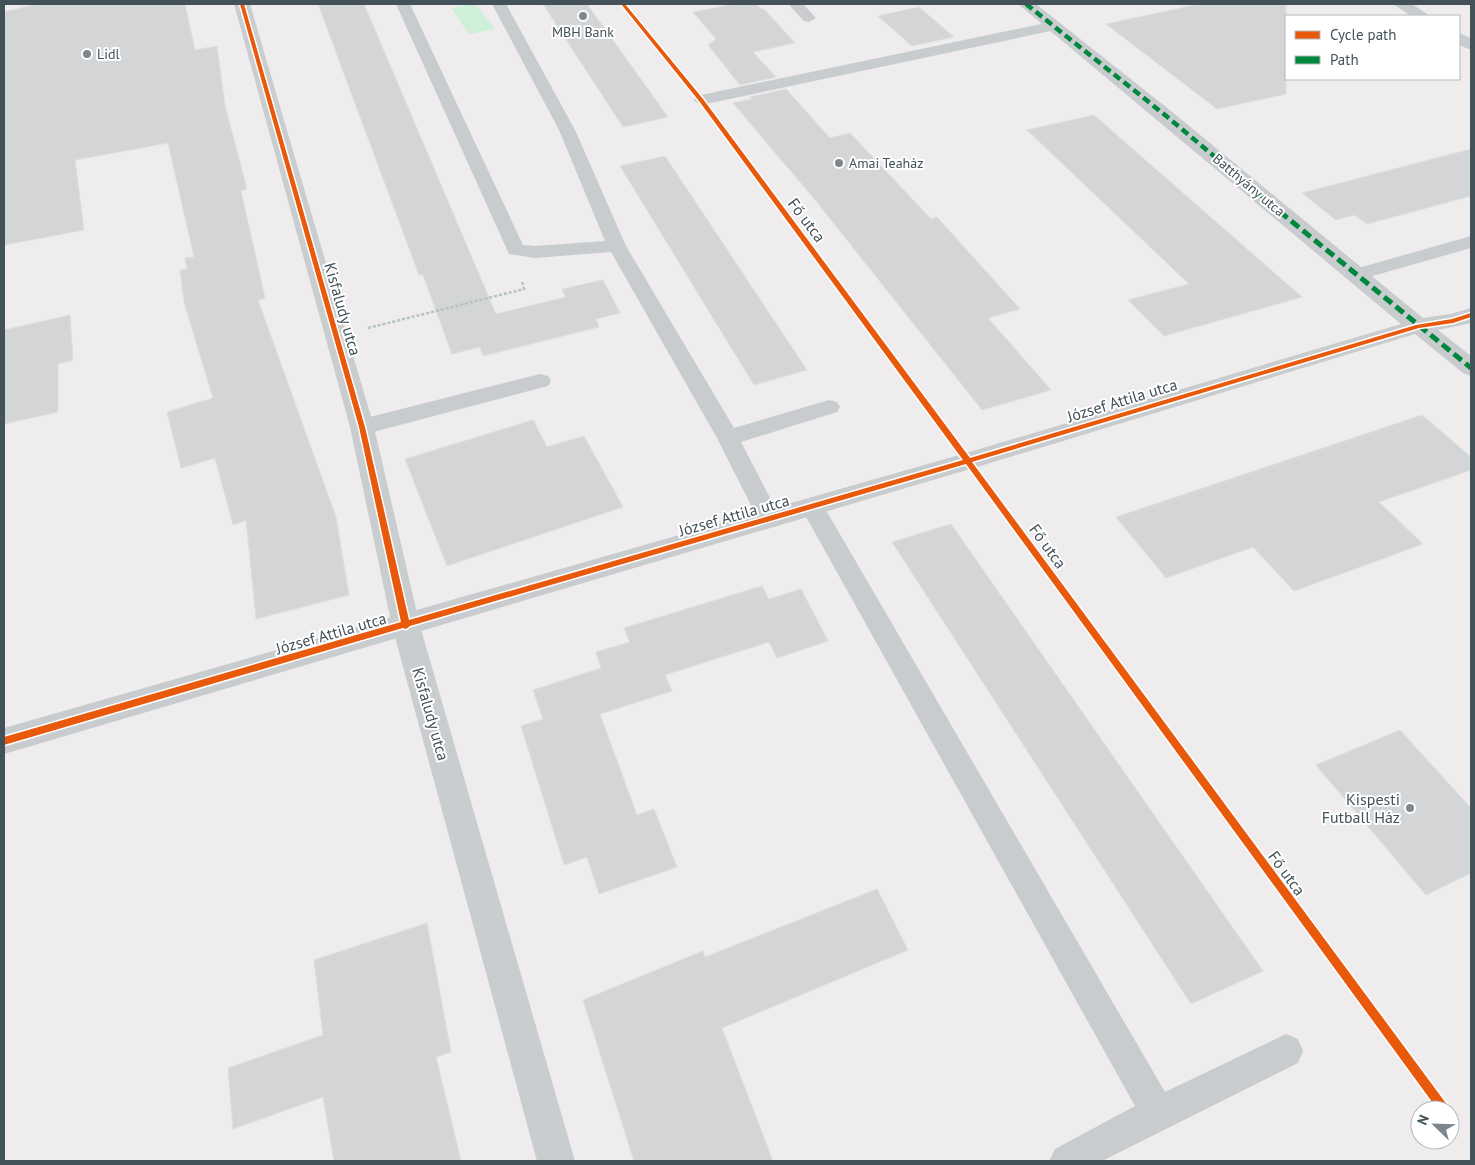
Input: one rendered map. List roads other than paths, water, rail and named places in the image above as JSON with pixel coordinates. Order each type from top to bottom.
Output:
[{"type":"street","name":"Kisfaludy utca","points":[[242,4],[362,427],[406,626],[556,1161]]},
{"type":"street","name":"Batthyány utca","points":[[1026,4],[1147,102],[1165,114],[1355,275],[1471,368]]},
{"type":"street","points":[[1401,4],[1420,15]]},
{"type":"street","points":[[1460,39],[1471,45]]},
{"type":"street","name":"József Attila utca","points":[[4,741],[406,626],[1418,326],[1453,322],[1471,315]]},
{"type":"lane","points":[[403,4],[516,250],[535,252],[617,246]]},
{"type":"lane","points":[[499,4],[567,130],[617,246],[728,438],[768,519]]},
{"type":"lane","points":[[795,4],[809,18]]},
{"type":"lane","points":[[701,100],[1055,26]]},
{"type":"lane","points":[[1355,275],[1471,242]]},
{"type":"lane","points":[[362,427],[540,381]]},
{"type":"lane","points":[[728,438],[829,407]]},
{"type":"lane","points":[[812,506],[1158,1113]]},
{"type":"lane","points":[[1067,1161],[1158,1113],[1286,1051]]},
{"type":"place","name":"MBH Bank","points":[[583,16]]},
{"type":"place","name":"Lidl","points":[[87,54]]},
{"type":"place","name":"Amai Teaház","points":[[839,163]]},
{"type":"place","name":"Kispesti Futball Ház","points":[[1410,808]]}]
